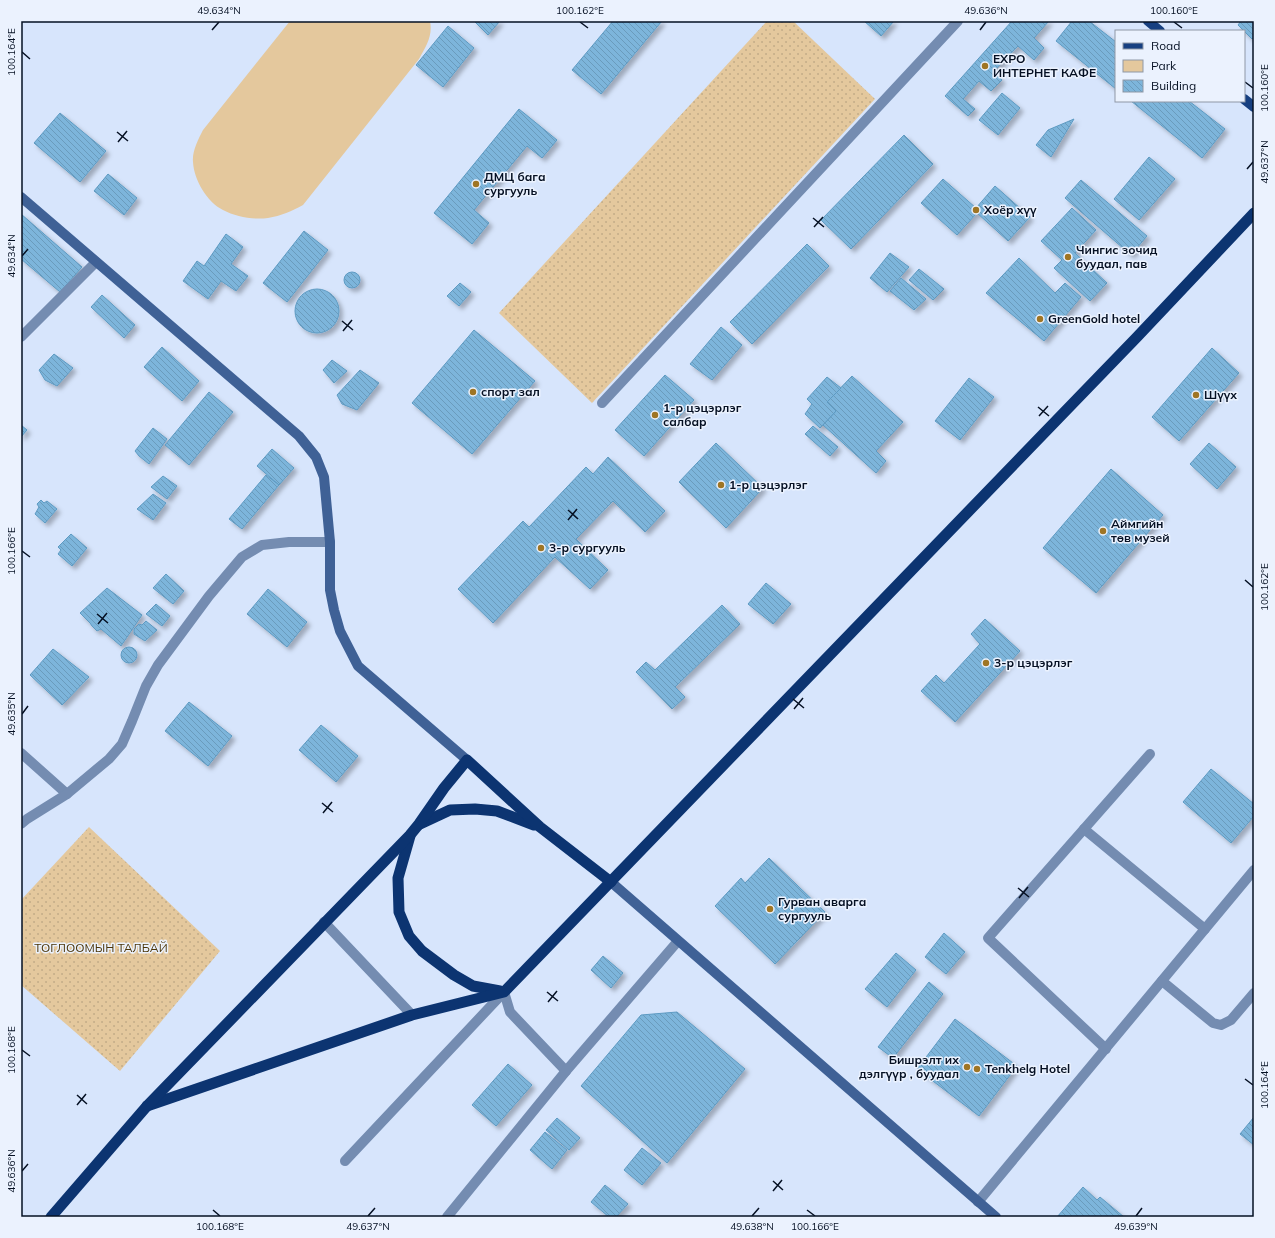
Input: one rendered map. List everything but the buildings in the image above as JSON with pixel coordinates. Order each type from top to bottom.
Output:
[{"type":"highway","points":[[147,1106],[412,1014],[504,992],[1132,343],[1254,213]]},
{"type":"highway","points":[[51,1217],[147,1106],[410,835],[420,824],[444,788],[467,760],[540,827],[611,882]]},
{"type":"highway","points":[[420,824],[450,810],[474,810],[497,811],[540,827]]},
{"type":"highway","points":[[410,835],[398,878],[399,912],[409,936],[422,951],[454,975],[473,986],[504,992]]},
{"type":"main road","points":[[1148,21],[1159,30]]},
{"type":"main road","points":[[1245,100],[1254,107]]},
{"type":"main road","points":[[21,197],[298,436],[316,457],[324,477],[330,542],[330,590],[340,631],[358,666],[467,760]]},
{"type":"main road","points":[[611,882],[996,1217]]},
{"type":"street","points":[[602,402],[958,21]]},
{"type":"street","points":[[21,337],[96,262]]},
{"type":"street","points":[[21,824],[67,794],[109,759],[122,744],[146,686],[158,665],[209,596],[242,558],[262,545],[289,542],[330,542]]},
{"type":"street","points":[[21,754],[67,794]]},
{"type":"street","points":[[1106,1049],[988,938],[1150,754]]},
{"type":"street","points":[[1084,829],[1205,929]]},
{"type":"street","points":[[978,1202],[1254,870]]},
{"type":"street","points":[[324,922],[412,1014]]},
{"type":"street","points":[[447,1217],[566,1070],[678,941]]},
{"type":"street","points":[[1162,981],[1213,1023],[1221,1025],[1231,1020],[1254,993]]},
{"type":"street","points":[[504,992],[510,1012],[566,1070]]},
{"type":"street","points":[[345,1161],[504,992]]},
{"type":"green space","points":[[290,21],[430,21],[431,31],[419,59],[303,205],[286,213],[268,218],[257,219],[239,216],[217,206],[202,190],[194,169],[194,150],[203,130]]},
{"type":"green space","points":[[767,21],[793,21],[875,99],[592,403],[499,313]]},
{"type":"green space","name":"ТОГЛООМЫН ТАЛБАЙ","points":[[89,827],[220,951],[120,1071],[21,985],[21,900]]},
{"type":"place","name":"EXPO ИНТЕРНЕТ КАФЕ","points":[[985,66]]},
{"type":"place","name":"ДМЦ бага сургууль","points":[[476,184]]},
{"type":"place","name":"Хоёр хүү","points":[[976,210]]},
{"type":"place","name":"Чингис зочид буудал, пав","points":[[1068,257]]},
{"type":"place","name":"GreenGold hotel","points":[[1040,319]]},
{"type":"place","name":"спорт зал","points":[[473,392]]},
{"type":"place","name":"Шүүх","points":[[1196,395]]},
{"type":"place","name":"1-р цэцэрлэг салбар","points":[[655,415]]},
{"type":"place","name":"1-р цэцэрлэг","points":[[721,485]]},
{"type":"place","name":"Аймгийн төв музей","points":[[1103,531]]},
{"type":"place","name":"3-р сургууль","points":[[541,548]]},
{"type":"place","name":"3-р цэцэрлэг","points":[[986,663]]},
{"type":"place","name":"Гурван аварга сургууль","points":[[770,909]]},
{"type":"place","name":"Бишрэлт их дэлгүүр , буудал","points":[[967,1067]]},
{"type":"place","name":"Tenkhelg Hotel","points":[[977,1069]]}]
